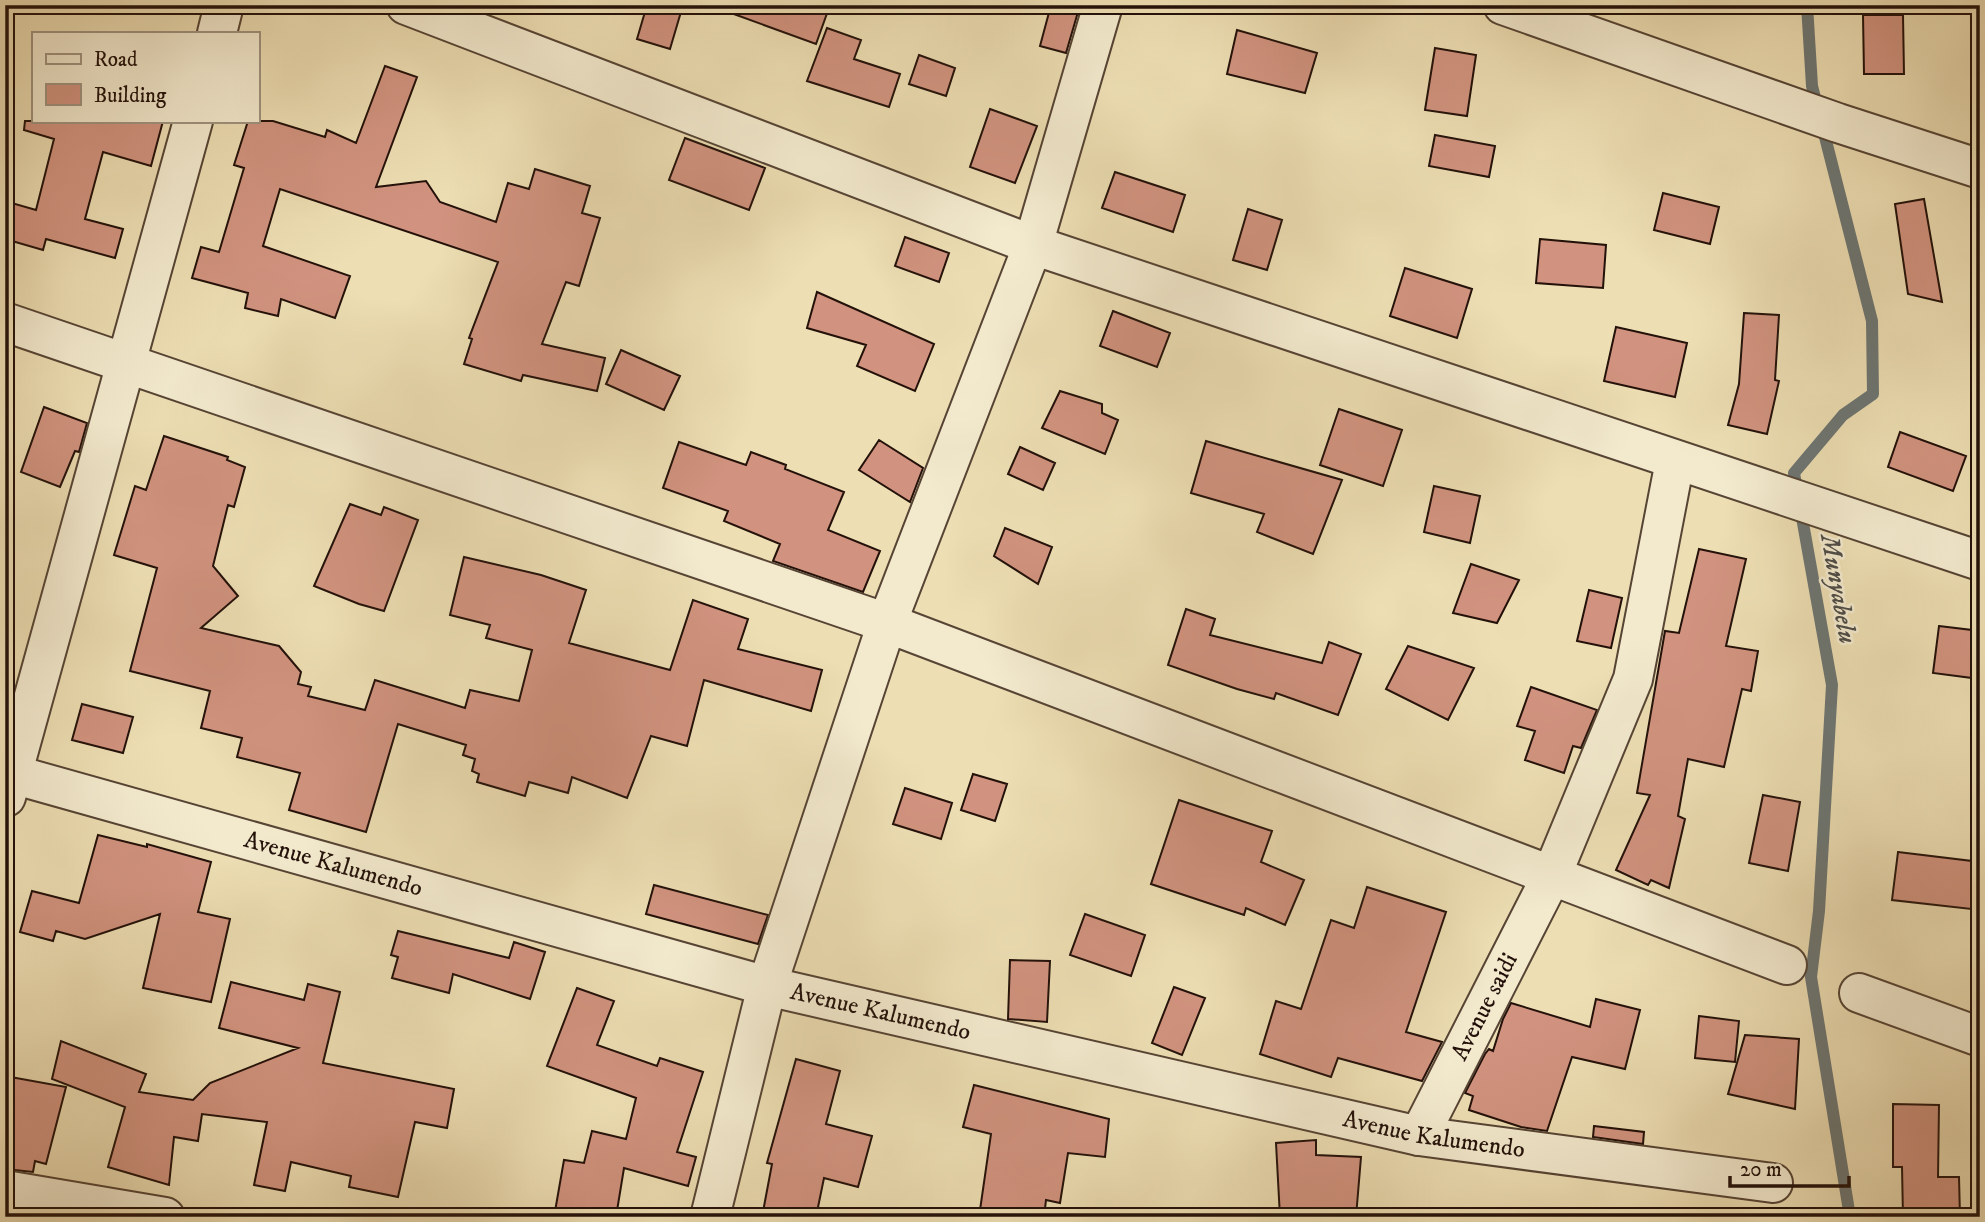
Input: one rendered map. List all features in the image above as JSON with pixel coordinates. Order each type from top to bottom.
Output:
[{"type":"street","points":[[216,32],[224,5]]},
{"type":"street","points":[[405,5],[1033,245],[1980,561]]},
{"type":"street","points":[[710,1217],[767,986],[887,623],[1033,245],[1102,5]]},
{"type":"street","points":[[1503,5],[1838,123],[1980,169]]},
{"type":"street","points":[[7,781],[193,122]]},
{"type":"street","points":[[5,322],[887,623],[1787,965]]},
{"type":"street","name":"Avenue saidi","points":[[1419,1136],[1551,877],[1633,679],[1675,461]]},
{"type":"street","name":"Avenue Kalumendo","points":[[7,781],[767,986],[1419,1136],[1773,1183]]},
{"type":"street","points":[[1859,993],[1980,1037]]},
{"type":"street","points":[[5,1190],[165,1217]]},
{"type":"building","points":[[647,5],[683,5],[670,49],[637,39]]},
{"type":"building","points":[[721,5],[830,5],[816,44],[720,9]]},
{"type":"building","points":[[1051,5],[1080,5],[1066,53],[1040,46]]},
{"type":"building","points":[[1863,15],[1903,15],[1904,74],[1864,74]]},
{"type":"building","points":[[827,28],[861,40],[854,59],[900,74],[889,107],[807,81]]},
{"type":"building","points":[[1237,30],[1317,53],[1305,93],[1227,74]]},
{"type":"building","points":[[1435,48],[1476,55],[1467,116],[1425,110]]},
{"type":"building","points":[[919,55],[955,68],[946,96],[909,84]]},
{"type":"building","points":[[385,66],[417,77],[376,187],[426,181],[440,202],[496,222],[508,183],[529,189],[535,169],[590,186],[582,213],[600,218],[579,286],[566,282],[542,344],[605,358],[597,391],[523,375],[521,381],[464,364],[472,339],[469,338],[498,262],[280,189],[263,246],[350,276],[335,318],[281,299],[278,316],[245,308],[248,293],[192,278],[201,247],[219,252],[244,168],[234,165],[248,122],[273,121],[325,137],[327,130],[356,143]]},
{"type":"building","points":[[990,109],[1037,126],[1015,183],[970,167]]},
{"type":"building","points":[[25,121],[163,122],[151,166],[103,152],[85,219],[123,229],[115,258],[46,239],[43,250],[5,239],[5,201],[36,210],[54,139],[24,130]]},
{"type":"building","points":[[1435,135],[1495,146],[1489,177],[1429,166]]},
{"type":"building","points":[[685,138],[765,168],[749,210],[669,180]]},
{"type":"building","points":[[1115,172],[1185,195],[1173,232],[1102,208]]},
{"type":"building","points":[[1663,193],[1719,207],[1710,244],[1654,230]]},
{"type":"building","points":[[1924,199],[1942,302],[1908,294],[1895,204]]},
{"type":"building","points":[[1248,209],[1282,220],[1267,270],[1233,260]]},
{"type":"building","points":[[905,237],[949,253],[939,282],[895,266]]},
{"type":"building","points":[[1540,239],[1606,245],[1603,288],[1536,283]]},
{"type":"building","points":[[1405,268],[1472,289],[1457,338],[1390,316]]},
{"type":"building","points":[[817,292],[934,344],[915,391],[857,366],[866,345],[807,328]]},
{"type":"building","points":[[1113,311],[1170,333],[1157,367],[1100,346]]},
{"type":"building","points":[[1744,313],[1779,315],[1775,380],[1779,381],[1767,434],[1728,425],[1739,384]]},
{"type":"building","points":[[1616,327],[1687,343],[1675,397],[1604,381]]},
{"type":"building","points":[[621,350],[680,376],[664,410],[606,384]]},
{"type":"building","points":[[1060,391],[1102,404],[1102,413],[1118,420],[1105,454],[1042,428]]},
{"type":"building","points":[[44,407],[87,423],[79,452],[75,451],[60,487],[21,472]]},
{"type":"building","points":[[1339,409],[1402,430],[1383,486],[1320,465]]},
{"type":"building","points":[[1900,432],[1966,456],[1953,491],[1888,467]]},
{"type":"building","points":[[164,436],[228,457],[227,460],[245,467],[234,507],[228,505],[213,566],[238,596],[201,628],[279,646],[301,672],[298,684],[311,687],[308,696],[365,710],[375,680],[465,708],[470,690],[519,701],[532,650],[486,638],[490,625],[450,615],[464,557],[541,575],[586,590],[569,643],[670,670],[693,600],[748,619],[738,649],[822,670],[811,711],[704,680],[687,746],[651,736],[627,798],[572,777],[568,793],[529,782],[525,796],[477,782],[479,774],[472,771],[475,759],[463,755],[466,745],[398,724],[366,832],[289,810],[300,773],[237,757],[242,738],[201,728],[210,691],[130,671],[157,568],[114,555],[135,486],[146,490]]},
{"type":"building","points":[[879,440],[923,468],[910,502],[859,470]]},
{"type":"building","points":[[1206,441],[1342,480],[1313,554],[1257,532],[1264,514],[1191,493]]},
{"type":"building","points":[[679,442],[746,465],[751,452],[786,465],[785,469],[844,492],[828,530],[880,551],[863,592],[773,561],[780,544],[724,521],[728,511],[663,488]]},
{"type":"building","points":[[1020,447],[1055,463],[1043,490],[1008,474]]},
{"type":"building","points":[[1434,486],[1480,496],[1470,543],[1424,532]]},
{"type":"building","points":[[350,504],[381,515],[384,507],[418,520],[384,611],[314,586]]},
{"type":"building","points":[[1005,528],[1052,547],[1038,584],[994,556]]},
{"type":"building","points":[[1699,549],[1746,559],[1726,646],[1758,651],[1751,691],[1742,689],[1724,767],[1688,759],[1678,816],[1685,819],[1669,888],[1651,880],[1648,885],[1616,870],[1650,795],[1637,793],[1665,631],[1679,633]]},
{"type":"building","points":[[1471,564],[1519,580],[1497,623],[1453,613]]},
{"type":"building","points":[[1589,590],[1622,598],[1611,648],[1577,641]]},
{"type":"building","points":[[1186,609],[1215,619],[1210,635],[1322,663],[1329,642],[1361,654],[1338,715],[1276,693],[1274,699],[1168,665]]},
{"type":"building","points":[[1939,626],[1980,631],[1980,679],[1933,673]]},
{"type":"building","points":[[1408,646],[1474,668],[1448,720],[1386,689]]},
{"type":"building","points":[[1531,687],[1597,710],[1581,748],[1573,746],[1564,773],[1525,760],[1535,731],[1517,726]]},
{"type":"building","points":[[82,704],[133,717],[123,753],[72,740]]},
{"type":"building","points":[[973,774],[1007,784],[995,821],[961,810]]},
{"type":"building","points":[[905,788],[952,803],[941,839],[893,824]]},
{"type":"building","points":[[1763,795],[1800,802],[1788,871],[1749,863]]},
{"type":"building","points":[[1179,800],[1272,831],[1261,862],[1304,880],[1285,925],[1246,908],[1244,915],[1151,884]]},
{"type":"building","points":[[98,835],[147,847],[147,844],[211,862],[198,912],[230,919],[211,1002],[143,988],[160,914],[85,939],[56,931],[53,941],[20,932],[32,891],[79,903]]},
{"type":"building","points":[[1898,852],[1980,862],[1980,910],[1892,900]]},
{"type":"building","points":[[654,885],[768,915],[758,944],[646,914]]},
{"type":"building","points":[[1367,887],[1446,912],[1406,1032],[1442,1042],[1422,1081],[1338,1058],[1331,1077],[1260,1054],[1276,1001],[1301,1009],[1331,920],[1354,928]]},
{"type":"building","points":[[1085,914],[1145,935],[1131,976],[1070,955]]},
{"type":"building","points":[[398,931],[509,958],[514,942],[545,952],[530,999],[453,974],[449,993],[392,978],[398,957],[391,955]]},
{"type":"building","points":[[1010,960],[1050,961],[1047,1022],[1008,1019]]},
{"type":"building","points":[[231,982],[304,1000],[308,984],[340,992],[323,1063],[454,1089],[447,1128],[415,1122],[398,1197],[349,1187],[351,1176],[291,1162],[285,1191],[254,1185],[267,1122],[202,1114],[198,1141],[174,1137],[169,1185],[108,1167],[125,1107],[52,1079],[61,1041],[146,1074],[139,1092],[193,1100],[210,1083],[298,1048],[219,1028]]},
{"type":"building","points":[[1174,987],[1205,998],[1182,1055],[1152,1043]]},
{"type":"building","points":[[577,988],[614,1001],[597,1045],[657,1066],[660,1058],[703,1072],[677,1152],[696,1157],[688,1186],[624,1168],[616,1217],[554,1217],[564,1160],[584,1163],[592,1131],[626,1139],[636,1098],[547,1066]]},
{"type":"building","points":[[1596,999],[1640,1010],[1625,1069],[1572,1057],[1547,1131],[1521,1127],[1469,1110],[1473,1096],[1465,1093],[1485,1054],[1489,1049],[1493,1051],[1511,1003],[1590,1027]]},
{"type":"building","points":[[1699,1016],[1739,1021],[1735,1062],[1695,1058]]},
{"type":"building","points":[[1745,1035],[1799,1039],[1795,1109],[1728,1094]]},
{"type":"building","points":[[796,1059],[840,1071],[826,1124],[872,1136],[858,1187],[824,1178],[816,1217],[762,1217],[772,1164],[767,1163]]},
{"type":"building","points":[[5,1076],[66,1087],[46,1164],[35,1161],[33,1172],[5,1169]]},
{"type":"building","points":[[974,1085],[1109,1119],[1105,1157],[1068,1153],[1060,1203],[1046,1200],[1044,1217],[979,1217],[991,1134],[963,1127]]},
{"type":"building","points":[[1893,1104],[1939,1105],[1938,1177],[1959,1177],[1960,1217],[1903,1217],[1902,1167],[1893,1167]]},
{"type":"building","points":[[1594,1126],[1644,1132],[1643,1144],[1593,1137]]},
{"type":"building","points":[[1316,1140],[1316,1155],[1361,1157],[1356,1217],[1280,1217],[1276,1143]]},
{"type":"waterway","name":"Munyabelu","points":[[1807,5],[1812,86],[1872,321],[1873,394],[1843,415],[1794,473],[1832,685],[1819,911],[1811,977],[1850,1217]]}]
